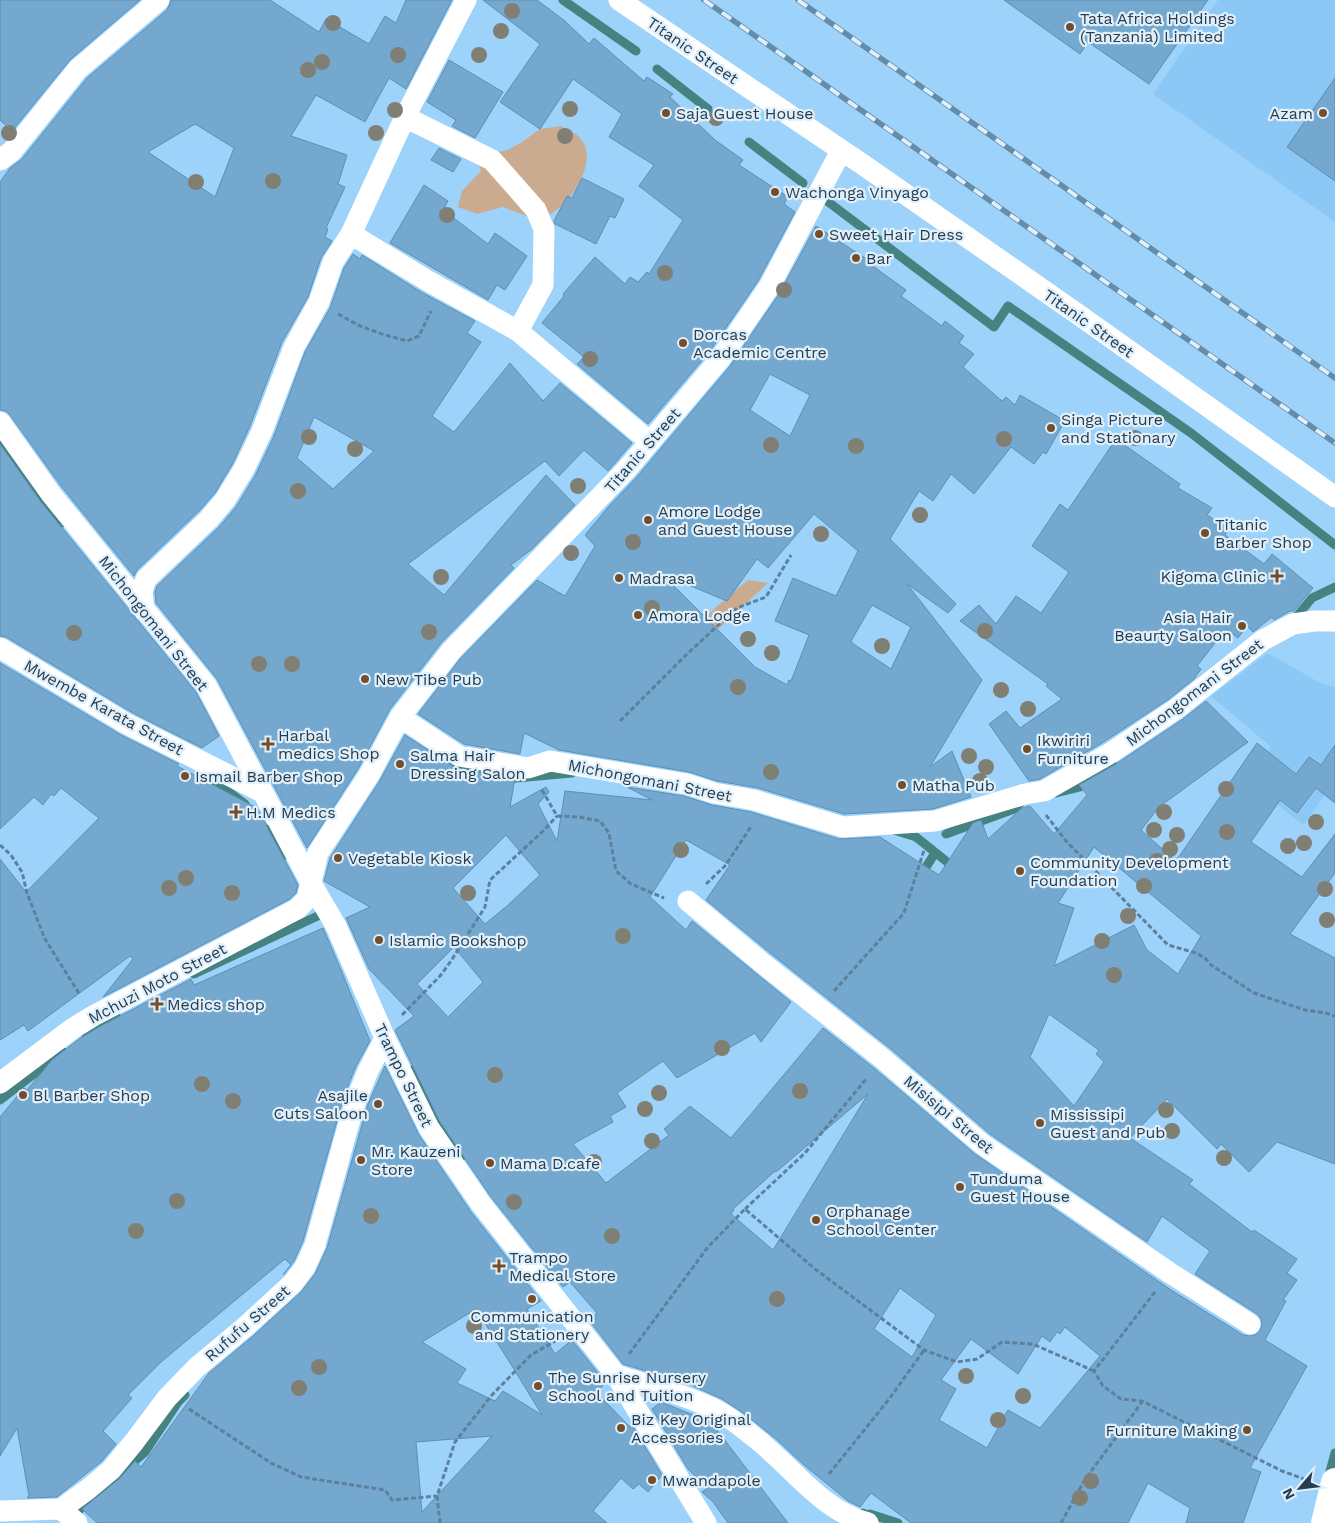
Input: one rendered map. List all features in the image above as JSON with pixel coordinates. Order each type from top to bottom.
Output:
[{"type":"main road","points":[[1325,1523],[1334,1486]]},
{"type":"street","points":[[0,160],[12,151],[78,69],[159,0]]},
{"type":"street","points":[[144,610],[142,592],[146,579],[210,519],[244,468],[262,431],[294,347],[319,302],[333,262],[352,234],[405,117],[466,0]]},
{"type":"street","name":"Titanic Street","points":[[619,0],[1079,315],[1335,497]]},
{"type":"street","points":[[405,117],[492,160],[536,210],[544,229],[544,285],[518,331]]},
{"type":"street","name":"Titanic Street","points":[[400,717],[451,651],[514,588],[626,470],[720,359],[769,287],[841,151]]},
{"type":"street","points":[[352,234],[428,281],[518,331],[650,442]]},
{"type":"street","name":"Michongomani Street","points":[[0,422],[51,494],[206,685],[312,885]]},
{"type":"street","name":"Michongomani Street","points":[[400,717],[460,756],[528,768],[550,761],[686,784],[714,793],[754,800],[843,827],[936,821],[1025,794],[1044,791],[1109,754],[1176,709],[1263,640],[1294,624],[1314,620],[1335,622]]},
{"type":"street","name":"Mwembe Karata Street","points":[[0,648],[128,724],[262,792]]},
{"type":"street","points":[[312,885],[318,853],[368,775],[400,717]]},
{"type":"street","name":"Mchuzi Moto Street","points":[[0,1083],[72,1029],[93,1016],[297,909],[308,899],[312,885]]},
{"type":"street","name":"Trampo Street","points":[[312,885],[336,926],[385,1038],[430,1128],[481,1204],[616,1375],[706,1523]]},
{"type":"street","name":"Misisipi Street","points":[[688,901],[883,1059],[982,1144],[1170,1273],[1250,1324]]},
{"type":"street","name":"Rufufu Street","points":[[0,1511],[69,1516],[111,1470],[167,1398],[197,1367],[245,1327],[293,1283],[305,1267],[315,1246],[346,1130],[356,1100],[385,1038]]},
{"type":"street","points":[[616,1375],[711,1407],[754,1437],[829,1505],[860,1521],[868,1523]]},
{"type":"path","points":[[319,302],[360,326],[382,334],[408,340],[419,336],[443,288]]},
{"type":"path","points":[[620,721],[736,608],[766,597],[791,555]]},
{"type":"path","points":[[528,768],[557,816]]},
{"type":"path","points":[[1025,794],[1031,796],[1066,841],[1168,945],[1196,953],[1205,958],[1211,966],[1254,993],[1305,1010],[1335,1016]]},
{"type":"path","points":[[385,1038],[390,1027],[440,976],[451,961],[485,907],[490,880],[557,816],[579,817],[600,821],[609,833],[616,871],[631,884],[660,897],[688,901],[725,866],[751,828],[756,812],[754,800]]},
{"type":"path","points":[[819,1008],[904,912],[922,854],[936,821]]},
{"type":"path","points":[[0,845],[11,855],[22,872],[27,893],[45,938],[93,1016]]},
{"type":"path","points":[[616,1375],[619,1366],[638,1345],[708,1247],[745,1209],[805,1153],[883,1059]]},
{"type":"path","points":[[745,1209],[815,1269],[924,1350],[957,1362],[977,1359],[1002,1342],[1033,1344],[1094,1371],[1103,1386],[1121,1400],[1142,1401],[1282,1471],[1334,1486]]},
{"type":"path","points":[[1094,1371],[1170,1273]]},
{"type":"path","points":[[440,1523],[437,1496],[455,1442],[491,1396],[531,1356],[563,1336]]},
{"type":"path","points":[[813,1492],[849,1450],[924,1350]]},
{"type":"path","points":[[167,1398],[178,1402],[271,1463],[301,1477],[385,1490],[392,1500],[437,1496]]},
{"type":"path","points":[[1061,1523],[1084,1481],[1142,1401]]},
{"type":"shaded area","points":[[1218,0],[1335,0],[1335,222],[1153,94]]},
{"type":"shaded area","points":[[561,126],[578,136],[584,144],[587,153],[584,172],[580,181],[563,205],[540,221],[503,207],[477,214],[458,207],[462,191],[481,171],[475,152],[482,155],[508,150],[540,129]]},
{"type":"shaded area","points":[[748,580],[768,583],[717,630],[691,632],[715,608]]},
{"type":"shaded area","points":[[1268,653],[1322,684],[1335,687],[1335,781],[1303,825],[1248,781],[1271,747],[1211,696]]},
{"type":"building","points":[[0,0],[140,0],[70,60],[12,131],[0,120]]},
{"type":"building","points":[[171,0],[270,0],[319,32],[326,19],[369,44],[385,16],[396,23],[406,0],[452,0],[406,89],[389,78],[365,122],[316,95],[291,136],[347,155],[338,184],[345,187],[326,228],[328,229],[325,237],[332,241],[321,258],[308,297],[282,342],[250,426],[233,463],[215,493],[200,510],[137,570],[134,576],[61,486],[10,415],[6,411],[0,410],[0,182],[10,168],[22,159],[87,78],[167,10]],"holes":[[[195,124],[234,148],[215,197],[148,152]]]},
{"type":"building","points":[[483,0],[537,0],[565,21],[589,44],[594,38],[644,81],[647,77],[673,94],[670,97],[715,140],[743,160],[739,165],[788,197],[784,204],[795,212],[758,281],[710,351],[648,424],[577,364],[584,357],[542,323],[564,296],[563,294],[595,257],[625,284],[630,277],[638,282],[647,272],[649,274],[683,220],[639,186],[654,165],[609,137],[622,114],[573,79],[540,129],[500,102],[540,44]]},
{"type":"building","points":[[1004,0],[1208,0],[1149,84],[1088,42],[1080,54]]},
{"type":"building","points":[[449,60],[503,92],[475,138],[452,126],[456,120],[427,102]]},
{"type":"building","name":"Azam","points":[[1335,78],[1335,181],[1287,147]]},
{"type":"building","points":[[439,148],[461,159],[453,172],[431,160]]},
{"type":"building","points":[[582,178],[624,199],[615,218],[610,216],[596,244],[555,224],[554,221],[567,196],[572,198]]},
{"type":"building","points":[[424,185],[448,201],[443,210],[488,244],[495,233],[527,256],[505,290],[497,285],[488,300],[390,243]]},
{"type":"building","points":[[816,226],[871,262],[870,264],[906,290],[901,296],[942,326],[945,321],[964,336],[959,343],[974,354],[963,367],[1002,401],[1006,397],[1015,405],[1020,395],[1065,421],[1046,454],[1043,452],[1034,464],[1011,447],[974,494],[951,474],[933,501],[919,491],[890,539],[956,604],[948,613],[907,584],[982,680],[930,767],[952,751],[971,797],[933,809],[844,814],[758,788],[717,781],[689,772],[559,750],[524,733],[520,754],[464,744],[418,714],[460,659],[537,580],[565,596],[595,546],[585,535],[636,478],[730,366],[779,294]],"holes":[[[770,374],[810,395],[790,436],[750,410]],[[814,514],[858,551],[836,596],[793,578],[775,621],[809,635],[791,681],[789,680],[787,685],[755,667],[662,574],[727,601],[757,559],[768,568]],[[872,605],[911,627],[891,669],[851,641]]]},
{"type":"building","points":[[353,254],[360,259],[362,255],[421,292],[475,321],[467,333],[481,342],[432,416],[454,432],[510,363],[543,401],[560,383],[632,443],[608,471],[584,450],[559,476],[545,461],[408,564],[444,595],[546,475],[575,505],[532,549],[511,565],[514,568],[441,643],[390,709],[358,769],[307,848],[217,679],[156,603],[155,592],[157,586],[219,527],[236,507],[255,476],[274,436],[305,352],[330,308],[344,268]],"holes":[[[314,417],[374,451],[333,489],[297,458]]]},
{"type":"building","points":[[1116,439],[1180,484],[1178,488],[1212,508],[1207,515],[1229,529],[1225,535],[1264,564],[1272,554],[1313,588],[1294,611],[1290,611],[1274,620],[1272,617],[1253,632],[1247,626],[1238,638],[1226,629],[1197,666],[1201,669],[1194,679],[1169,699],[1102,743],[1040,779],[1029,781],[989,724],[1006,711],[1020,728],[1062,699],[1046,686],[1048,684],[960,621],[979,605],[996,624],[1016,596],[1041,613],[1069,572],[1032,546],[1060,504],[1068,510]]},
{"type":"building","points":[[0,444],[41,502],[196,692],[219,736],[202,748],[133,713],[6,637],[0,636]]},
{"type":"building","points":[[0,663],[121,735],[179,764],[177,766],[257,808],[298,885],[296,893],[290,899],[103,997],[133,959],[130,956],[28,1031],[24,1025],[0,1040],[0,859],[26,892],[99,818],[61,788],[54,796],[51,794],[43,805],[34,797],[0,829]]},
{"type":"building","points":[[1206,701],[1248,742],[1159,807],[1141,830],[1176,861],[1257,743],[1296,774],[1309,757],[1321,765],[1335,745],[1335,803],[1316,788],[1297,813],[1280,800],[1251,842],[1302,877],[1335,834],[1335,873],[1290,934],[1335,958],[1335,1164],[1277,1142],[1249,1172],[1221,1144],[1217,1149],[1167,1099],[1130,1138],[1193,1180],[1189,1184],[1252,1232],[1254,1230],[1297,1259],[1287,1273],[1297,1280],[1283,1300],[1286,1301],[1265,1340],[1307,1366],[1250,1468],[1261,1472],[1243,1523],[1186,1523],[1190,1508],[1148,1483],[1128,1523],[911,1523],[871,1493],[860,1507],[848,1501],[746,1415],[722,1399],[695,1387],[675,1372],[682,1382],[623,1364],[592,1324],[596,1320],[593,1318],[597,1313],[570,1282],[563,1287],[491,1197],[440,1122],[395,1030],[414,1016],[369,969],[346,918],[370,907],[324,881],[330,858],[379,782],[405,735],[456,768],[515,778],[510,807],[546,787],[549,792],[538,804],[557,841],[565,791],[652,800],[627,787],[684,796],[712,805],[751,812],[839,839],[880,837],[939,875],[973,823],[981,820],[988,839],[1022,808],[1030,806],[1054,834],[1087,795],[1079,785],[1116,764],[1183,719]],"holes":[[[506,835],[540,875],[485,924],[453,888]],[[686,840],[730,865],[706,900],[891,1049],[990,1134],[1147,1242],[1162,1216],[1210,1251],[1195,1274],[1257,1314],[1262,1324],[1260,1331],[1255,1335],[1243,1335],[1171,1290],[975,1154],[875,1069],[823,1028],[731,1138],[690,1106],[664,1129],[669,1135],[606,1183],[573,1144],[613,1122],[610,1116],[626,1107],[617,1093],[663,1061],[677,1078],[755,1033],[761,1042],[791,1002],[692,921],[686,930],[650,897]],[[1094,847],[1201,936],[1178,974],[1147,950],[1134,925],[1054,966],[1074,908],[1058,903]],[[454,947],[483,982],[448,1017],[417,984]],[[1049,1014],[1099,1050],[1096,1054],[1104,1062],[1074,1106],[1030,1057]],[[868,1094],[773,1250],[731,1214],[733,1209],[776,1172]],[[900,1288],[936,1315],[912,1357],[874,1329]],[[1065,1327],[1100,1356],[1040,1428],[1008,1410],[987,1448],[939,1420],[956,1389],[941,1380],[971,1339],[1018,1374],[1042,1336],[1050,1342],[1057,1332],[1060,1334]]]},
{"type":"building","points":[[323,928],[370,1041],[356,1066],[344,1096],[303,1241],[291,1265],[285,1259],[161,1362],[128,1395],[132,1398],[103,1431],[116,1444],[102,1461],[57,1497],[27,1498],[29,1496],[17,1428],[0,1456],[0,1117],[24,1088],[27,1090],[52,1060],[79,1039],[99,1027],[191,979],[194,985]]},
{"type":"building","points":[[385,1066],[419,1135],[471,1212],[541,1301],[527,1309],[555,1354],[572,1340],[606,1383],[596,1392],[630,1427],[632,1425],[662,1475],[648,1492],[639,1484],[633,1489],[621,1478],[593,1511],[607,1523],[97,1523],[82,1509],[119,1479],[135,1461],[141,1467],[209,1373],[301,1292],[315,1274],[327,1248],[368,1104]],"holes":[[[476,1309],[512,1366],[542,1415],[503,1391],[495,1401],[457,1383],[466,1369],[422,1342]],[[492,1436],[422,1512],[416,1442]]]},
{"type":"building","points":[[661,1402],[711,1422],[788,1523],[728,1523],[713,1502],[702,1492],[707,1488],[688,1469],[652,1409]]},
{"type":"waterway","points":[[563,0],[636,51]]},
{"type":"waterway","points":[[657,69],[708,109]]},
{"type":"waterway","points":[[749,142],[803,183]]},
{"type":"waterway","points":[[819,205],[823,198],[994,327],[1008,306],[1191,433],[1335,545]]},
{"type":"waterway","points":[[0,444],[37,496],[62,523]]},
{"type":"waterway","points":[[1298,615],[1312,598],[1335,587]]},
{"type":"waterway","points":[[443,761],[478,773]]},
{"type":"waterway","points":[[1056,793],[1080,787],[1112,763]]},
{"type":"waterway","points":[[204,773],[245,804]]},
{"type":"waterway","points":[[505,779],[572,773]]},
{"type":"waterway","points":[[946,834],[1014,809],[1023,800]]},
{"type":"waterway","points":[[266,829],[286,855]]},
{"type":"waterway","points":[[894,830],[916,837],[956,869]]},
{"type":"waterway","points":[[921,875],[935,853]]},
{"type":"waterway","points":[[194,974],[324,913]]},
{"type":"waterway","points":[[86,1036],[116,1014]]},
{"type":"waterway","points":[[0,1100],[63,1052]]},
{"type":"waterway","points":[[412,1070],[461,1157]]},
{"type":"waterway","points":[[72,1519],[81,1508],[94,1500],[109,1483],[145,1452],[178,1402],[185,1395]]},
{"type":"waterway","points":[[1328,1479],[1335,1453]]},
{"type":"waterway","points":[[863,1513],[898,1523]]},
{"type":"railway","points":[[704,0],[1335,443]]},
{"type":"railway","points":[[798,0],[1335,378]]},
{"type":"place","name":"Tata Africa Holdings (Tanzania) Limited","points":[[1070,27]]},
{"type":"place","name":"Saja Guest House","points":[[666,113]]},
{"type":"place","name":"Azam","points":[[1323,113]]},
{"type":"place","name":"Wachonga Vinyago","points":[[775,192]]},
{"type":"place","name":"Sweet Hair Dress","points":[[819,234]]},
{"type":"place","name":"Bar","points":[[856,258]]},
{"type":"place","name":"Dorcas Academic Centre","points":[[683,343]]},
{"type":"place","name":"Singa Picture and Stationary","points":[[1051,428]]},
{"type":"place","name":"Amore Lodge and Guest House","points":[[648,520]]},
{"type":"place","name":"Titanic Barber Shop","points":[[1205,533]]},
{"type":"place","name":"Kigoma Clinic","points":[[1277,576]]},
{"type":"place","name":"Madrasa","points":[[619,578]]},
{"type":"place","name":"Amora Lodge","points":[[638,615]]},
{"type":"place","name":"Asia Hair Beaurty Saloon","points":[[1242,626]]},
{"type":"place","name":"New Tibe Pub","points":[[365,679]]},
{"type":"place","name":"Harbal medics Shop","points":[[268,744]]},
{"type":"place","name":"Ikwiriri Furniture","points":[[1027,749]]},
{"type":"place","name":"Salma Hair Dressing Salon","points":[[400,764]]},
{"type":"place","name":"Ismail Barber Shop","points":[[185,776]]},
{"type":"place","name":"Matha Pub","points":[[902,785]]},
{"type":"place","name":"H.M Medics","points":[[236,812]]},
{"type":"place","name":"Vegetable Kiosk","points":[[338,858]]},
{"type":"place","name":"Community Development Foundation","points":[[1020,871]]},
{"type":"place","name":"Islamic Bookshop","points":[[379,940]]},
{"type":"place","name":"Medics shop","points":[[157,1004]]},
{"type":"place","name":"Bl Barber Shop","points":[[23,1095]]},
{"type":"place","name":"Asajile Cuts Saloon","points":[[378,1104]]},
{"type":"place","name":"Mississipi Guest and Pub","points":[[1040,1123]]},
{"type":"place","name":"Mr. Kauzeni Store","points":[[361,1160]]},
{"type":"place","name":"Mama D.cafe","points":[[490,1163]]},
{"type":"place","name":"Tunduma Guest House","points":[[960,1187]]},
{"type":"place","name":"Orphanage School Center","points":[[816,1220]]},
{"type":"place","name":"Trampo Medical Store","points":[[499,1266]]},
{"type":"place","name":"Communication and Stationery","points":[[532,1299]]},
{"type":"place","name":"The Sunrise Nursery School and Tuition","points":[[538,1386]]},
{"type":"place","name":"Biz Key Original Accessories","points":[[621,1428]]},
{"type":"place","name":"Furniture Making","points":[[1247,1430]]},
{"type":"place","name":"Mwandapole","points":[[652,1480]]}]
